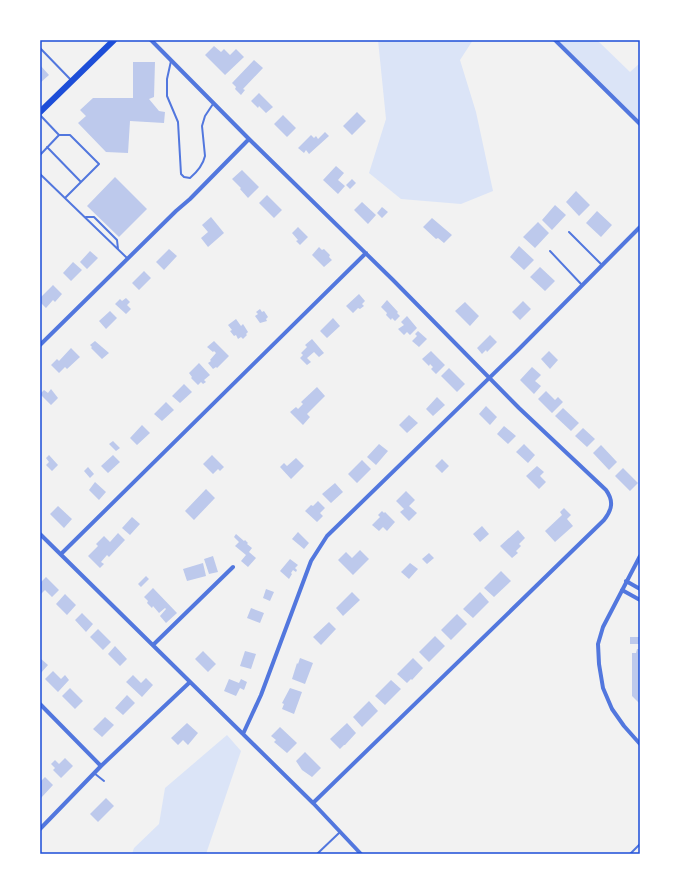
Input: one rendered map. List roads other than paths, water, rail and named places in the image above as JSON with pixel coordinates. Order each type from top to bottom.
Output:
[{"type":"main road","points":[[40,112],[114,40]]},
{"type":"street","points":[[150,40],[366,253],[556,444],[606,490],[612,503],[611,510],[604,520],[313,803]]},
{"type":"street","points":[[555,40],[640,124]]},
{"type":"street","points":[[40,345],[190,199],[249,139]]},
{"type":"street","points":[[243,734],[261,695],[311,561],[327,536],[583,286],[640,227]]},
{"type":"street","points":[[61,554],[366,253]]},
{"type":"street","points":[[40,534],[313,803],[361,854]]},
{"type":"street","points":[[640,556],[603,627],[598,644],[598,664],[603,688],[612,710],[640,744]]},
{"type":"street","points":[[153,646],[234,567]]},
{"type":"street","points":[[626,581],[640,589]]},
{"type":"street","points":[[622,590],[640,600]]},
{"type":"street","points":[[40,829],[101,766],[190,682]]},
{"type":"street","points":[[40,704],[101,766]]},
{"type":"lane","points":[[40,48],[72,81]]},
{"type":"lane","points":[[171,61],[167,79],[167,96],[178,122],[181,174],[184,177],[190,178],[204,161],[205,156],[202,126],[205,116],[213,103]]},
{"type":"lane","points":[[40,115],[59,135]]},
{"type":"lane","points":[[40,155],[59,135],[70,135],[99,164],[65,198]]},
{"type":"lane","points":[[47,147],[81,182]]},
{"type":"lane","points":[[40,174],[128,259]]},
{"type":"lane","points":[[85,217],[94,217],[117,240],[118,250]]},
{"type":"lane","points":[[569,232],[602,266]]},
{"type":"lane","points":[[550,251],[583,286]]},
{"type":"lane","points":[[94,773],[104,781]]},
{"type":"lane","points":[[317,854],[340,832]]},
{"type":"lane","points":[[630,854],[640,844]]}]
